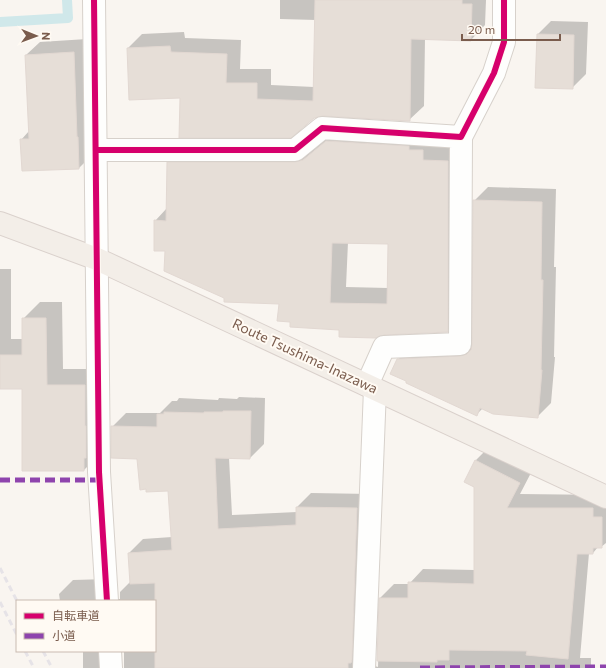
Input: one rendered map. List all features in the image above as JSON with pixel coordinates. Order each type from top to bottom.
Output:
[{"type":"main road","name":"Route Tsushima-Inazawa","points":[[0,223],[97,259],[606,497]]},
{"type":"street","points":[[94,0],[99,472],[107,600]]},
{"type":"street","points":[[364,668],[371,387],[384,347],[460,344],[461,137],[494,73],[504,42],[504,0]]},
{"type":"street","points":[[96,150],[295,150],[322,128],[461,137]]},
{"type":"street","points":[[110,652],[111,668]]},
{"type":"building","points":[[315,0],[462,0],[462,4],[472,4],[471,41],[411,39],[410,121],[323,116],[314,118],[291,138],[179,138],[180,98],[129,100],[127,48],[170,46],[171,52],[227,54],[226,83],[257,83],[257,99],[313,101]]},
{"type":"building","points":[[537,34],[574,35],[573,89],[535,88]]},
{"type":"building","points":[[74,52],[79,169],[22,171],[20,139],[29,139],[25,55]]},
{"type":"building","points":[[326,141],[409,146],[409,150],[423,150],[423,160],[448,161],[448,332],[384,335],[376,338],[339,337],[339,330],[290,327],[290,322],[277,321],[279,304],[224,302],[224,298],[164,271],[165,251],[154,251],[154,220],[166,221],[167,162],[295,162],[303,160]],"holes":[[[332,243],[388,244],[387,304],[330,303]]]},
{"type":"building","points":[[473,200],[542,202],[542,370],[538,418],[493,414],[480,408],[477,416],[390,374],[397,359],[460,356],[467,354],[471,350]]},
{"type":"building","points":[[22,318],[46,318],[47,385],[85,385],[86,458],[84,458],[84,471],[22,471],[22,389],[0,389],[0,355],[22,355]]},
{"type":"building","points":[[251,411],[250,459],[215,458],[218,529],[296,525],[296,507],[357,508],[352,660],[351,663],[348,663],[348,668],[155,668],[155,583],[130,584],[128,553],[172,550],[168,491],[146,492],[146,489],[140,490],[137,459],[111,458],[111,426],[157,427],[157,414],[164,414],[164,412]]},
{"type":"building","points":[[475,460],[520,483],[507,508],[593,508],[593,517],[602,517],[602,548],[593,548],[593,554],[577,554],[568,659],[526,655],[527,651],[449,650],[449,660],[437,660],[437,662],[377,661],[379,598],[408,598],[408,582],[474,584],[474,487],[464,482]]},
{"type":"waterway","points":[[0,22],[68,18],[67,0]]},
{"type":"railway","points":[[0,568],[16,600]]},
{"type":"railway","points":[[0,602],[16,633]]},
{"type":"railway","points":[[26,652],[34,668]]},
{"type":"railway","points":[[44,652],[52,668]]},
{"type":"marked path","points":[[0,480],[99,480]]},
{"type":"marked path","points":[[420,668],[606,667]]},
{"type":"cycle path","points":[[94,0],[99,472],[107,600]]},
{"type":"cycle path","points":[[96,150],[295,150],[322,128],[461,137],[494,73],[504,42],[504,0]]}]
